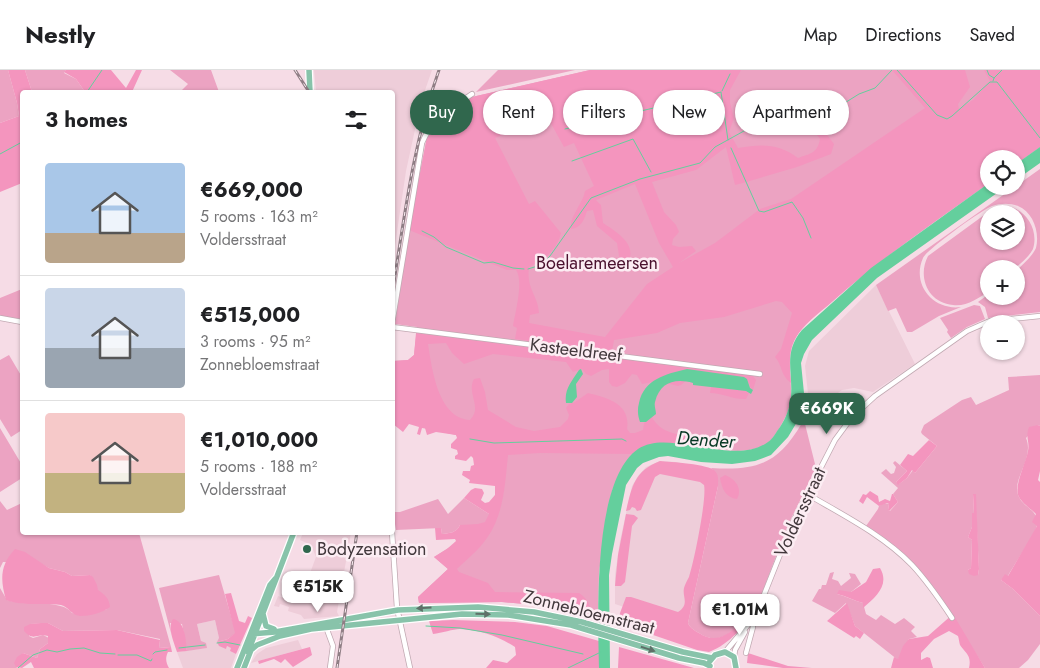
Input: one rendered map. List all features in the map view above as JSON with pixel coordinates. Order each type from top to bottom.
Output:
[{"type":"main road","points":[[308,70],[310,90]]},
{"type":"main road","points":[[243,668],[293,535]]},
{"type":"main road","points":[[237,668],[255,633],[255,624],[270,585],[276,578]]},
{"type":"main road","name":"Zonnebloemstraat","points":[[255,633],[398,610],[478,606],[534,612],[626,638],[712,658],[710,667],[704,663],[679,658],[626,638]]},
{"type":"main road","points":[[263,614],[267,627],[279,630]]},
{"type":"main road","name":"Zonnebloemstraat","points":[[274,638],[311,629],[447,614],[492,614],[581,625]]},
{"type":"main road","points":[[255,633],[262,639],[274,638]]},
{"type":"main road","points":[[243,668],[252,650],[257,645],[274,638]]},
{"type":"main road","points":[[712,658],[718,653],[725,652],[734,657],[738,667]]},
{"type":"street","name":"Kasteeldreef","points":[[395,307],[422,143],[425,135]]},
{"type":"street","name":"Voldersstraat","points":[[734,657],[735,650],[758,610],[806,494],[835,440],[852,417],[875,396],[967,331],[979,325],[1000,319],[1040,316]]},
{"type":"street","points":[[0,318],[20,322]]},
{"type":"street","name":"Kasteeldreef","points":[[395,325],[760,374]]},
{"type":"street","points":[[806,494],[881,539],[915,568],[952,618]]},
{"type":"street","points":[[392,535],[398,610],[410,668]]},
{"type":"street","name":"Voldersstraat","points":[[746,652],[753,627],[752,620]]},
{"type":"street","name":"Voldersstraat","points":[[725,652],[748,626]]},
{"type":"street","points":[[326,627],[333,646],[330,668]]},
{"type":"shaded area","points":[[8,70],[25,70],[31,90],[20,90],[20,184],[0,192],[0,123],[19,116]]},
{"type":"shaded area","points":[[66,70],[111,70],[126,88],[136,70],[142,70],[133,90],[84,90],[76,79],[64,72]]},
{"type":"shaded area","points":[[314,70],[432,70],[425,90],[410,90],[410,135],[414,135],[406,171],[395,245],[395,90],[316,90]]},
{"type":"shaded area","points":[[590,70],[741,70],[730,90],[730,103],[734,118],[729,132],[738,148],[755,146],[777,147],[798,158],[813,152],[817,148],[820,139],[817,135],[827,135],[834,144],[831,154],[797,167],[735,185],[726,147],[696,170],[652,182],[664,212],[676,225],[679,232],[673,239],[672,245],[679,247],[692,246],[696,251],[679,263],[715,243],[760,209],[791,199],[925,108],[892,70],[965,70],[970,87],[958,104],[959,109],[973,100],[990,81],[984,70],[1040,70],[1040,147],[1025,158],[1025,150],[980,150],[980,189],[888,256],[810,320],[801,331],[791,351],[791,383],[785,377],[775,357],[781,349],[792,313],[782,302],[776,301],[724,317],[680,323],[657,333],[614,340],[612,351],[515,339],[517,328],[513,326],[519,289],[516,270],[507,270],[409,230],[428,135],[473,135],[473,97],[483,94],[483,135],[503,135],[495,138],[529,204],[535,201],[561,233],[557,244],[550,253],[529,267],[529,281],[537,301],[539,313],[530,315],[529,323],[605,337],[647,284],[673,267],[659,243],[635,184],[596,200],[601,205],[603,223],[619,234],[628,244],[630,255],[628,262],[620,262],[617,243],[597,226],[593,210],[587,211],[580,225],[571,229],[572,219],[585,191],[594,186],[574,143],[564,147],[553,127],[553,90],[503,90]]},
{"type":"shaded area","points":[[1040,147],[1040,163],[1025,174],[1025,158]]},
{"type":"shaded area","name":"Dender","points":[[980,189],[980,195],[994,195],[877,278],[812,340],[801,363],[804,393],[800,417],[788,437],[771,455],[755,461],[732,464],[701,462],[668,456],[643,463],[637,468],[626,485],[609,575],[610,668],[599,668],[598,617],[601,551],[605,519],[612,490],[623,466],[638,449],[650,444],[670,443],[740,451],[759,447],[770,441],[782,424],[789,408],[791,396],[790,362],[796,338],[802,330],[871,268]]},
{"type":"shaded area","points":[[876,285],[915,364],[873,392],[854,388],[842,390],[806,416],[809,403],[805,366],[809,351]]},
{"type":"shaded area","points":[[416,333],[746,374],[753,376],[756,380],[753,390],[749,383],[686,381],[678,386],[658,381],[642,384],[637,375],[632,374],[625,383],[617,387],[612,386],[609,382],[609,369],[602,370],[591,376],[582,369],[573,372],[566,362],[493,354],[464,364],[452,353],[446,343],[428,344],[438,391],[450,411],[459,417],[470,420],[474,415],[475,405],[472,385],[474,379],[480,378],[488,410],[516,427],[534,431],[560,427],[568,419],[569,415],[566,408],[569,404],[588,393],[610,400],[622,408],[627,420],[627,429],[630,433],[643,430],[644,423],[652,417],[657,424],[669,432],[704,439],[708,448],[677,443],[661,443],[645,446],[632,454],[540,453],[508,455],[503,498],[493,529],[477,550],[457,569],[459,572],[488,583],[495,592],[579,593],[588,602],[591,615],[558,607],[502,602],[419,603],[418,597],[448,569],[434,557],[456,541],[455,539],[436,540],[435,528],[441,528],[442,534],[445,534],[455,531],[460,525],[485,522],[489,514],[464,498],[475,488],[482,489],[484,493],[481,500],[485,503],[489,502],[495,495],[495,486],[469,483],[470,480],[462,475],[463,471],[470,471],[471,466],[474,465],[473,458],[471,456],[466,461],[455,459],[455,456],[458,454],[457,450],[451,448],[451,444],[457,438],[456,435],[436,432],[427,435],[425,428],[422,428],[420,435],[417,434],[419,427],[409,424],[403,432],[395,426],[395,361],[408,360],[414,355]]},
{"type":"shaded area","points":[[581,369],[583,374],[576,384],[577,397],[572,403],[566,403],[567,389]]},
{"type":"shaded area","points":[[687,369],[744,377],[753,390],[751,394],[746,391],[693,385],[693,383],[680,381],[669,383],[657,395],[655,404],[656,414],[646,422],[640,422],[638,406],[646,388],[657,379]]},
{"type":"shaded area","points":[[711,387],[746,391],[749,393],[746,399],[737,398],[710,393]]},
{"type":"shaded area","points":[[1040,426],[1040,471],[1038,480],[1040,482],[1040,616],[1013,589],[1001,580],[1005,574],[1008,576],[1037,526],[1032,522],[1036,514],[1020,499],[1018,487],[1028,451],[1027,434],[1029,427]]},
{"type":"shaded area","points":[[929,440],[937,446],[915,473],[912,470],[907,478],[898,485],[896,482],[907,471],[900,465],[908,454],[913,456]]},
{"type":"shaded area","points":[[660,461],[676,462],[713,470],[681,626],[615,604],[615,575],[632,486],[646,467]]},
{"type":"shaded area","points":[[660,461],[705,467],[715,471],[718,476],[718,486],[688,623],[691,628],[707,637],[723,636],[737,626],[754,605],[757,606],[748,620],[731,639],[709,652],[697,650],[618,623],[626,597],[678,612],[685,603],[684,588],[689,577],[697,545],[704,503],[704,485],[700,482],[660,474],[655,477],[641,510],[637,511],[632,507],[626,511],[633,487],[639,475],[651,465]]},
{"type":"shaded area","points":[[725,475],[737,484],[739,495],[737,499],[727,495],[723,489],[720,478]]},
{"type":"shaded area","points":[[870,491],[878,496],[879,502],[885,499],[890,501],[893,494],[898,502],[889,511],[889,504],[887,503],[879,506],[867,497],[863,504],[859,501],[863,494],[866,495]]},
{"type":"shaded area","points":[[973,494],[976,494],[979,569],[978,575],[974,576],[969,574],[968,570],[971,568],[972,540],[968,537],[972,527],[972,513],[974,513]]},
{"type":"shaded area","points":[[626,514],[634,515],[638,518],[632,526],[625,582],[621,586],[615,586],[618,555]]},
{"type":"shaded area","points":[[302,535],[351,535],[337,612],[339,616],[304,619],[301,615],[288,611],[289,607],[280,604],[279,607],[274,606],[278,596],[296,603],[303,592],[316,557],[311,545],[300,540]]},
{"type":"shaded area","points":[[15,549],[25,552],[49,568],[72,576],[90,575],[93,577],[98,590],[108,599],[110,607],[96,614],[80,616],[61,605],[20,603],[6,600],[2,579],[4,567]]},
{"type":"shaded area","points":[[880,568],[883,580],[880,590],[873,600],[863,608],[863,603],[837,594],[839,590],[851,592],[866,582],[873,569]]},
{"type":"shaded area","points":[[231,593],[239,621],[245,623],[248,616],[252,618],[236,654],[230,651],[231,648],[227,646],[226,649],[219,646],[217,642],[228,639],[235,633],[225,594]]},
{"type":"shaded area","points":[[847,603],[855,626],[864,633],[860,639],[856,636],[854,638],[827,621]]},
{"type":"shaded area","points":[[953,614],[985,668],[969,668],[969,657],[960,645],[958,636],[949,631],[934,639],[921,653],[921,660],[927,657],[930,658],[933,668],[891,668],[894,657],[898,659],[903,646],[909,639],[928,636]]},
{"type":"shaded area","points":[[173,619],[177,620],[182,627],[187,651],[177,652],[171,631]]},
{"type":"shaded area","points":[[215,620],[219,638],[226,649],[227,646],[232,648],[230,651],[236,654],[231,668],[183,668],[177,652],[206,648],[201,641],[197,624]]},
{"type":"shaded area","points":[[429,621],[515,622],[547,626],[599,641],[599,668],[486,668],[493,660],[507,663],[516,655],[515,647],[482,632],[457,629],[433,634]]},
{"type":"shaded area","points":[[48,623],[63,631],[117,630],[160,640],[159,648],[171,647],[172,652],[168,652],[166,658],[169,668],[34,668],[31,662],[22,668],[16,667],[14,663],[17,657],[23,653],[37,658],[40,649],[48,643],[48,636],[33,637],[24,631],[24,627],[30,624]]},
{"type":"shaded area","points":[[298,640],[302,649],[251,663],[257,654],[266,648]]},
{"type":"shaded area","points":[[310,647],[312,655],[293,667],[285,659],[281,663],[274,659],[259,664],[258,661]]},
{"type":"shaded area","points":[[619,647],[694,668],[618,668]]},
{"type":"shaded area","points":[[748,653],[788,666],[812,668],[783,668],[747,663]]},
{"type":"green space","points":[[0,70],[8,70],[19,116],[0,123]]},
{"type":"green space","points":[[25,70],[66,70],[64,73],[76,79],[84,90],[31,90]]},
{"type":"green space","points":[[170,70],[211,70],[218,90],[182,90],[188,84]]},
{"type":"green space","points":[[498,70],[575,70],[483,90],[476,92]]},
{"type":"green space","name":"Boelaremeersen","points":[[590,70],[1040,70],[1040,147],[1025,158],[1025,150],[980,150],[980,189],[889,255],[802,328],[790,352],[791,399],[789,407],[780,427],[769,442],[756,448],[742,451],[672,444],[655,444],[640,448],[613,488],[607,513],[599,573],[598,616],[558,607],[502,602],[419,603],[418,597],[448,569],[434,557],[456,543],[477,525],[460,525],[455,531],[442,534],[441,528],[396,530],[395,512],[438,499],[448,514],[464,498],[489,514],[495,495],[495,485],[456,435],[422,428],[395,366],[395,361],[408,360],[414,355],[417,327],[395,324],[409,230],[429,135],[473,135],[473,97],[483,94],[483,135],[553,135],[553,90],[503,90]]},
{"type":"green space","points":[[1040,169],[1040,312],[1014,315],[987,315],[985,307],[982,305],[1025,305],[1025,262],[1036,248],[1037,242],[1034,223],[1025,211],[1025,205],[989,205],[1003,195],[1025,195],[1025,180]]},
{"type":"green space","points":[[980,211],[980,214],[926,254],[920,268],[920,278],[927,294],[942,305],[961,307],[939,316],[912,332],[907,332],[896,308],[888,311],[876,285]]},
{"type":"green space","points":[[1025,216],[1034,232],[1033,249],[1025,260],[980,260],[980,297],[963,305],[944,303],[931,294],[924,280],[925,264],[928,256],[980,218],[980,250],[1025,250]]},
{"type":"green space","points":[[20,290],[20,319],[0,316],[0,298]]},
{"type":"green space","points":[[974,305],[980,306],[983,315],[980,315],[980,321],[967,327],[951,338],[940,318]]},
{"type":"green space","points":[[9,355],[20,374],[20,431],[11,437],[0,419],[0,360]]},
{"type":"green space","points":[[1040,375],[1040,426],[1038,425],[1026,438],[1027,454],[1017,490],[1021,501],[1034,512],[1037,525],[1008,576],[1001,580],[1013,589],[1040,616],[1040,644],[1028,660],[1019,668],[985,668],[935,589],[922,573],[866,526],[879,506],[884,503],[889,504],[888,510],[890,511],[898,502],[893,494],[898,488],[881,473],[886,469],[891,474],[894,473],[896,467],[893,463],[895,461],[907,471],[896,482],[899,484],[913,470],[915,473],[937,446],[922,434],[924,425],[962,400],[971,397],[976,405],[1009,390],[1008,377]],"holes":[[[975,494],[978,575],[968,570],[971,568],[972,540],[968,537],[972,527],[972,514],[974,513],[973,495]]]},
{"type":"green space","points":[[802,423],[805,424],[816,468],[788,525],[757,606],[753,605],[730,632],[716,638],[708,637],[694,630],[688,623],[718,486],[711,468],[741,468],[765,462],[784,448]]},
{"type":"green space","points":[[0,428],[20,462],[20,479],[0,492]]},
{"type":"green space","points":[[0,501],[7,510],[20,504],[20,535],[140,535],[171,647],[159,648],[160,639],[117,630],[63,631],[48,623],[30,624],[29,636],[33,638],[43,635],[49,638],[48,643],[40,649],[37,658],[23,653],[16,667],[18,668],[0,668],[0,588],[7,600],[14,602],[52,604],[67,609],[72,613],[87,615],[107,609],[90,575],[72,576],[40,563],[3,562],[0,568]]},
{"type":"green space","points":[[834,572],[832,579],[838,581],[841,586],[851,578],[849,573],[855,574],[861,584],[851,592],[837,594],[863,603],[866,614],[876,620],[881,615],[895,624],[904,618],[915,627],[911,631],[917,637],[909,639],[898,660],[855,626],[846,603],[835,613],[812,601],[822,585],[826,585],[830,573]]},
{"type":"green space","points":[[219,575],[236,633],[228,639],[217,642],[219,638],[215,620],[197,624],[201,641],[206,643],[207,648],[187,651],[182,624],[170,623],[171,633],[159,588]]},
{"type":"waterway","points":[[88,90],[102,70]]},
{"type":"waterway","points":[[528,269],[541,265],[550,256],[591,198],[640,179],[700,163],[715,147],[791,105],[835,109],[859,94],[875,88],[892,70]]},
{"type":"waterway","points":[[897,70],[937,115],[947,119],[990,82],[997,82],[1040,138]]},
{"type":"waterway","points":[[987,70],[989,75],[994,78]]},
{"type":"waterway","points":[[993,81],[1002,70]]},
{"type":"waterway","points":[[722,90],[730,74]]},
{"type":"waterway","points":[[643,110],[721,92],[728,140]]},
{"type":"waterway","points":[[572,161],[633,139],[651,172]]},
{"type":"waterway","points":[[0,154],[20,143]]},
{"type":"waterway","points":[[731,148],[759,211],[764,212],[792,202],[803,218],[811,238]]},
{"type":"waterway","points":[[422,231],[434,237],[446,247],[484,263],[493,262],[524,269]]},
{"type":"waterway","points":[[470,439],[494,443],[622,439],[626,441]]},
{"type":"waterway","points":[[426,626],[460,628],[502,635],[583,654]]},
{"type":"waterway","points":[[217,643],[225,642],[240,645]]},
{"type":"waterway","points":[[179,648],[205,645]]},
{"type":"waterway","points":[[18,668],[33,655],[47,650],[57,652],[84,648],[100,653],[115,654]]},
{"type":"waterway","points":[[153,654],[167,650]]},
{"type":"waterway","points":[[568,668],[601,652]]},
{"type":"waterway","points":[[118,655],[137,655],[151,661],[152,659]]},
{"type":"railway","points":[[295,70],[308,90]]},
{"type":"railway","points":[[395,275],[416,153],[422,125],[439,70]]},
{"type":"railway","points":[[337,668],[357,535]]},
{"type":"place","name":"Bodyzensation","points":[[307,549]]}]
